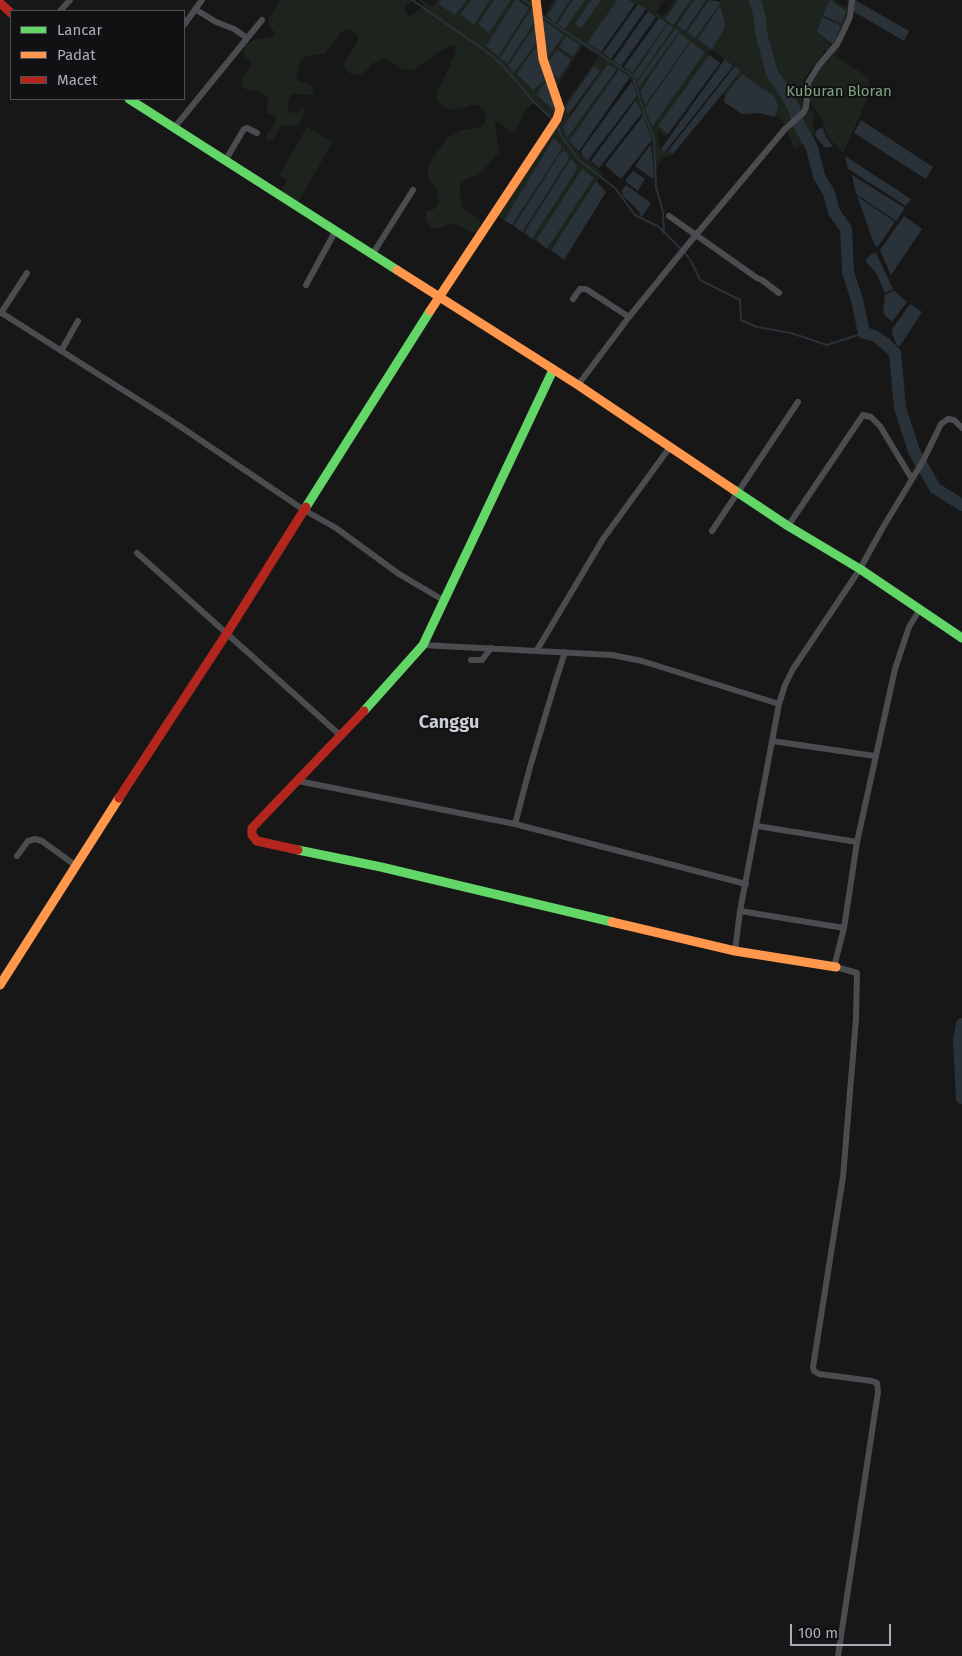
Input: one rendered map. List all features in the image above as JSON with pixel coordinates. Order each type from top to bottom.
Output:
[{"type":"street","points":[[61,10],[70,0]]},
{"type":"street","points":[[185,23],[202,0]]},
{"type":"street","points":[[0,985],[75,865],[227,633],[439,296],[556,121],[560,109],[543,59],[536,0]]},
{"type":"street","points":[[578,385],[683,250],[785,129],[801,115],[806,107],[808,83],[819,65],[837,44],[850,17],[852,0]]},
{"type":"street","points":[[0,2],[10,12]]},
{"type":"street","points":[[195,9],[248,38]]},
{"type":"street","points":[[174,128],[262,20]]},
{"type":"street","points":[[131,100],[578,385],[788,526],[860,569],[962,638]]},
{"type":"street","points":[[226,161],[244,130],[247,128],[257,132]]},
{"type":"street","points":[[372,254],[413,190]]},
{"type":"street","points":[[669,216],[779,293]]},
{"type":"street","points":[[306,285],[336,230]]},
{"type":"street","points":[[27,273],[1,313],[180,427],[304,510],[336,528],[399,574],[443,600]]},
{"type":"street","points":[[573,299],[580,289],[586,289],[629,317]]},
{"type":"street","points":[[62,351],[78,321]]},
{"type":"street","points":[[553,370],[423,645],[341,736],[256,822],[252,828],[252,835],[257,842],[391,869],[735,950],[836,967],[857,973],[856,1019],[844,1177],[813,1367],[814,1371],[819,1374],[872,1381],[877,1383],[878,1392],[838,1656]]},
{"type":"street","points":[[712,531],[798,402]]},
{"type":"street","points":[[788,526],[863,415],[871,417],[880,426],[913,477]]},
{"type":"street","points":[[735,950],[740,911],[772,741],[779,704],[785,685],[793,669],[860,569],[944,421],[948,419],[954,420],[962,428]]},
{"type":"street","points":[[536,650],[603,539],[670,447]]},
{"type":"street","points":[[137,554],[341,736]]},
{"type":"street","points":[[836,967],[835,962],[844,928],[857,842],[895,669],[909,627],[920,609]]},
{"type":"street","points":[[423,645],[612,655],[642,661],[779,704]]},
{"type":"street","points":[[472,660],[483,659],[491,648]]},
{"type":"street","points":[[515,824],[554,683],[565,652]]},
{"type":"street","points":[[772,741],[875,756]]},
{"type":"street","points":[[298,781],[515,824],[746,884]]},
{"type":"street","points":[[757,826],[857,842]]},
{"type":"street","points":[[17,856],[28,841],[35,839],[42,841],[75,865]]},
{"type":"street","points":[[740,911],[844,928]]},
{"type":"green space","name":"Kuburan Bloran","points":[[281,0],[413,0],[405,7],[406,14],[411,16],[424,5],[418,0],[422,0],[432,7],[438,0],[441,0],[438,4],[455,15],[467,0],[471,0],[460,14],[474,24],[490,0],[494,0],[478,24],[489,33],[511,0],[515,0],[486,46],[529,8],[518,0],[543,0],[541,3],[544,16],[554,0],[557,0],[547,16],[555,22],[570,0],[573,0],[558,23],[565,29],[585,0],[591,0],[575,24],[581,29],[601,0],[617,0],[587,43],[632,73],[659,18],[629,0],[664,0],[656,12],[663,17],[675,0],[678,0],[665,18],[673,24],[691,0],[694,0],[677,24],[685,31],[706,0],[709,0],[687,32],[695,38],[719,0],[834,0],[845,7],[848,0],[855,0],[852,20],[837,54],[833,54],[869,78],[870,93],[843,153],[827,136],[821,118],[809,101],[809,87],[822,65],[832,54],[824,49],[822,55],[805,77],[800,94],[803,104],[813,112],[815,120],[812,121],[814,138],[794,149],[783,121],[775,117],[777,115],[742,74],[725,96],[722,95],[741,71],[712,50],[706,52],[709,55],[658,126],[668,134],[665,136],[658,131],[659,147],[665,152],[668,151],[673,154],[662,158],[654,175],[652,140],[636,100],[637,96],[630,77],[578,151],[603,173],[550,250],[547,249],[594,178],[582,169],[536,240],[532,239],[576,171],[571,160],[524,233],[522,232],[569,159],[561,152],[514,226],[512,225],[561,150],[555,138],[504,220],[493,212],[554,120],[534,102],[526,110],[515,132],[511,132],[499,122],[495,123],[499,152],[480,174],[466,179],[461,184],[459,194],[463,208],[480,220],[481,223],[477,232],[470,232],[451,223],[440,228],[431,228],[426,220],[426,212],[436,208],[439,201],[437,191],[427,175],[429,164],[447,138],[461,130],[481,127],[487,118],[485,111],[477,105],[460,109],[449,109],[444,108],[438,102],[438,91],[455,54],[455,45],[439,52],[413,70],[402,69],[390,61],[382,59],[357,76],[345,69],[344,64],[358,38],[349,29],[341,32],[325,54],[307,56],[302,59],[299,64],[296,80],[311,85],[314,90],[312,95],[291,95],[287,102],[288,110],[292,113],[297,113],[302,108],[305,108],[300,124],[295,126],[283,125],[278,130],[274,139],[270,141],[267,140],[266,136],[276,122],[276,117],[266,112],[269,99],[260,92],[245,89],[242,85],[242,79],[251,66],[250,62],[243,55],[245,46],[253,40],[273,36],[274,32],[269,24],[269,17]],"holes":[[[720,6],[725,21],[724,29],[712,50]],[[822,17],[842,27],[832,46],[817,32]],[[535,27],[515,72],[508,66]],[[680,33],[645,105],[640,91]],[[582,46],[599,56],[563,106],[556,88]],[[608,64],[617,70],[567,138]],[[594,66],[600,71],[569,117],[565,107]]]},
{"type":"green space","points":[[307,127],[333,142],[296,205],[279,195],[287,180],[279,175]]},
{"type":"shaded area","points":[[441,0],[467,0],[455,15],[438,4]]},
{"type":"shaded area","points":[[471,0],[490,0],[474,25],[460,14]]},
{"type":"shaded area","points":[[494,0],[511,0],[489,33],[478,24]]},
{"type":"shaded area","points":[[515,0],[529,8],[498,56],[486,46]]},
{"type":"shaded area","points":[[557,0],[570,0],[555,23],[547,16]]},
{"type":"shaded area","points":[[573,0],[585,0],[565,29],[557,24]]},
{"type":"shaded area","points":[[591,0],[601,0],[581,29],[575,24]]},
{"type":"shaded area","points":[[617,0],[629,0],[635,4],[601,52],[587,43]]},
{"type":"shaded area","points":[[678,0],[691,0],[673,25],[665,19]]},
{"type":"shaded area","points":[[694,0],[706,0],[685,31],[677,25]]},
{"type":"shaded area","points":[[709,0],[721,2],[695,38],[687,32]]},
{"type":"shaded area","points":[[830,0],[846,11],[842,24],[823,15]]},
{"type":"shaded area","points":[[855,0],[909,31],[904,41],[853,11]]},
{"type":"shaded area","points":[[638,4],[646,9],[611,59],[603,53]]},
{"type":"shaded area","points":[[720,6],[725,21],[724,29],[712,50],[698,39]]},
{"type":"shaded area","points":[[532,8],[534,23],[507,64],[500,58]]},
{"type":"shaded area","points":[[648,11],[656,17],[621,66],[613,61]]},
{"type":"shaded area","points":[[822,17],[841,26],[833,45],[817,32]]},
{"type":"shaded area","points":[[540,18],[564,35],[546,60]]},
{"type":"shaded area","points":[[659,18],[667,23],[632,73],[624,67]]},
{"type":"shaded area","points":[[668,24],[673,28],[637,80],[634,74]]},
{"type":"shaded area","points":[[535,26],[537,42],[514,72],[508,66]]},
{"type":"shaded area","points":[[675,29],[679,31],[639,87],[637,82]]},
{"type":"shaded area","points":[[679,33],[690,41],[645,105],[640,91]]},
{"type":"shaded area","points":[[566,36],[580,45],[573,57],[559,47]]},
{"type":"shaded area","points":[[691,42],[705,52],[652,127],[645,108]]},
{"type":"shaded area","points":[[537,45],[546,79],[533,90],[517,74]]},
{"type":"shaded area","points":[[557,50],[571,60],[558,79],[551,72],[548,62]]},
{"type":"shaded area","points":[[709,55],[720,63],[668,134],[658,126]]},
{"type":"shaded area","points":[[725,59],[733,66],[665,152],[661,149]]},
{"type":"shaded area","points":[[608,64],[617,69],[567,138],[563,127]]},
{"type":"shaded area","points":[[594,66],[600,71],[568,115],[565,107]]},
{"type":"shaded area","points":[[735,66],[741,71],[673,154],[668,151]]},
{"type":"shaded area","points":[[619,70],[630,77],[579,151],[569,141]]},
{"type":"shaded area","points":[[742,74],[774,96],[778,106],[775,117],[759,113],[742,114],[724,102],[725,96]]},
{"type":"shaded area","points":[[547,81],[556,107],[554,111],[536,94]]},
{"type":"shaded area","points":[[632,81],[637,96],[588,160],[582,155],[581,151]]},
{"type":"shaded area","points":[[636,100],[642,113],[599,168],[591,161]]},
{"type":"shaded area","points":[[643,116],[652,140],[621,179],[605,165]]},
{"type":"shaded area","points":[[861,120],[933,167],[926,179],[854,133]]},
{"type":"shaded area","points":[[822,127],[826,137],[833,146],[826,148],[815,135],[816,131]]},
{"type":"shaded area","points":[[554,138],[561,145],[561,150],[512,225],[504,220]]},
{"type":"shaded area","points":[[651,144],[654,175],[653,179],[635,166]]},
{"type":"shaded area","points":[[564,151],[569,159],[522,232],[514,226],[561,152]]},
{"type":"shaded area","points":[[845,156],[911,199],[906,206],[848,169]]},
{"type":"shaded area","points":[[571,159],[577,167],[576,171],[532,239],[524,233]]},
{"type":"shaded area","points":[[582,169],[594,178],[547,249],[536,240]]},
{"type":"shaded area","points":[[633,171],[645,179],[638,191],[625,181]]},
{"type":"shaded area","points":[[852,175],[905,208],[896,221],[856,194]]},
{"type":"shaded area","points":[[596,181],[606,192],[564,260],[551,250]]},
{"type":"shaded area","points":[[626,185],[651,203],[642,217],[639,211],[623,196],[622,190]]},
{"type":"shaded area","points":[[857,196],[895,222],[877,248],[873,241]]},
{"type":"shaded area","points":[[904,216],[922,229],[891,275],[880,250]]},
{"type":"shaded area","points":[[876,253],[893,289],[885,293],[876,273],[865,261],[871,254]]},
{"type":"shaded area","points":[[894,290],[907,302],[892,322],[883,313],[885,295]]},
{"type":"shaded area","points":[[910,304],[922,312],[900,346],[897,346],[892,329]]},
{"type":"waterway","points":[[412,0],[490,54],[553,120]]},
{"type":"waterway","points":[[524,0],[532,5]]},
{"type":"waterway","points":[[755,0],[760,18],[761,33],[772,73],[794,108],[798,123],[812,148],[819,176],[829,193],[834,212],[846,229],[848,272],[857,300],[864,333],[875,336],[895,353],[900,408],[914,451],[935,488],[962,505]]},
{"type":"waterway","points":[[540,15],[633,76],[654,138],[656,187],[663,212],[664,233]]},
{"type":"waterway","points":[[557,126],[562,137],[579,160],[615,188],[635,215],[659,227],[681,249]]},
{"type":"waterway","points":[[684,252],[691,261],[700,280],[740,300],[741,320],[757,327],[791,333],[827,345],[864,333]]},
{"type":"waterway","points":[[962,1024],[959,1040],[962,1098]]},
{"type":"traffic: fast","points":[[131,100],[397,270]]},
{"type":"traffic: fast","points":[[306,507],[430,311]]},
{"type":"traffic: fast","points":[[364,711],[423,645],[553,370]]},
{"type":"traffic: fast","points":[[734,490],[788,526],[860,569],[962,638]]},
{"type":"traffic: fast","points":[[298,850],[381,867],[612,922]]},
{"type":"traffic: slow","points":[[430,311],[557,119],[560,109],[543,59],[536,0]]},
{"type":"traffic: slow","points":[[397,270],[578,385],[734,490]]},
{"type":"traffic: slow","points":[[0,985],[119,798]]},
{"type":"traffic: slow","points":[[612,922],[735,951],[836,967]]},
{"type":"traffic: jam","points":[[0,3],[10,12]]},
{"type":"traffic: jam","points":[[119,798],[227,633],[306,507]]},
{"type":"traffic: jam","points":[[298,850],[257,841],[252,835],[252,828],[364,711]]},
{"type":"district","name":"Canggu","points":[[449,723]]}]
